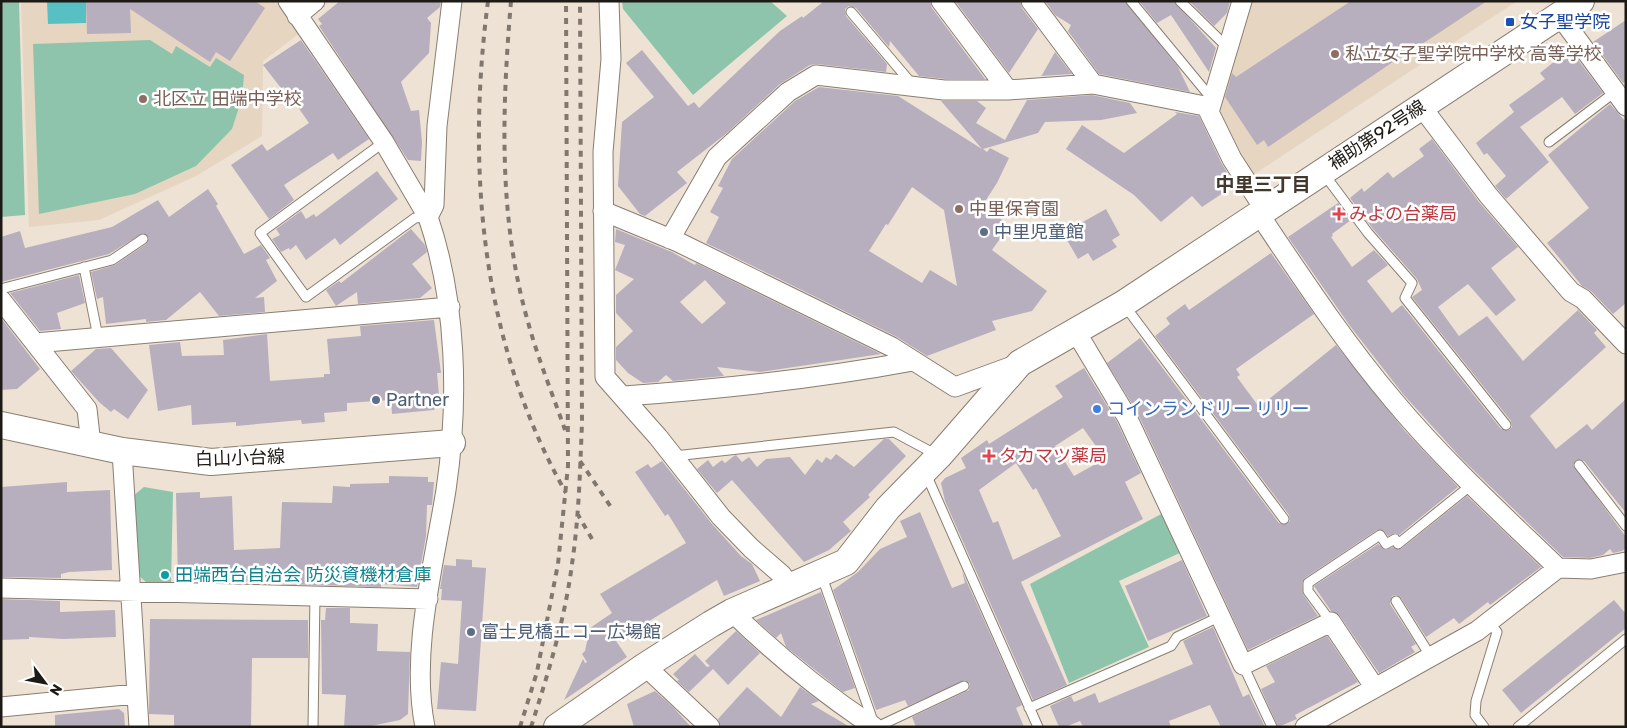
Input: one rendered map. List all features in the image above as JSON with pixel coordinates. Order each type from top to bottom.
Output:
[{"type":"street","points":[[315,1],[293,9],[384,142],[428,217],[450,307],[453,428],[420,668],[426,727]]},
{"type":"street","points":[[428,217],[434,205],[437,126],[452,1]]},
{"type":"street","points":[[610,1],[611,60],[603,152],[605,376],[674,456],[721,517],[751,548],[782,575],[790,587]]},
{"type":"street","points":[[941,1],[1008,90]]},
{"type":"street","points":[[1031,1],[1093,84]]},
{"type":"street","points":[[1242,1],[1209,112],[1232,159],[1262,212],[1340,333],[1394,401],[1470,486],[1558,568]]},
{"type":"street","name":"補助第92号線","points":[[557,727],[645,666],[732,612],[846,562],[888,508],[932,463],[1020,363],[1123,304],[1581,1]]},
{"type":"street","points":[[1560,16],[1620,99]]},
{"type":"street","points":[[670,239],[717,157],[788,92],[816,75],[944,90],[1008,90],[1093,84],[1211,103]]},
{"type":"street","points":[[1421,106],[1488,194],[1565,284],[1572,292],[1583,299],[1626,344]]},
{"type":"street","points":[[604,211],[670,239],[892,347],[984,404]]},
{"type":"street","points":[[1,300],[87,409],[92,445]]},
{"type":"street","points":[[35,343],[450,307]]},
{"type":"street","points":[[1076,332],[1127,418],[1243,665],[1331,622],[1375,688]]},
{"type":"street","points":[[624,396],[730,388],[830,376],[913,361]]},
{"type":"street","points":[[954,387],[1020,363]]},
{"type":"street","name":"白山小台線","points":[[1,425],[122,451],[212,462],[452,443]]},
{"type":"street","points":[[122,451],[139,727]]},
{"type":"street","points":[[1305,727],[1478,631],[1558,568],[1591,569],[1626,562]]},
{"type":"street","points":[[1,588],[130,593],[316,595],[428,599]]},
{"type":"street","points":[[732,612],[783,659],[838,703],[875,727]]},
{"type":"street","points":[[645,666],[710,727]]},
{"type":"street","points":[[1,707],[136,694]]},
{"type":"lane","points":[[1131,1],[1211,103]]},
{"type":"lane","points":[[1180,1],[1227,47]]},
{"type":"lane","points":[[851,12],[914,86]]},
{"type":"lane","points":[[1549,142],[1620,99]]},
{"type":"lane","points":[[384,142],[260,234],[306,297],[415,218],[428,217]]},
{"type":"lane","points":[[1323,172],[1368,233],[1412,283],[1405,298],[1506,425]]},
{"type":"lane","points":[[1,289],[112,260],[143,239]]},
{"type":"lane","points":[[84,267],[98,338]]},
{"type":"lane","points":[[1123,304],[1143,334],[1284,519]]},
{"type":"lane","points":[[674,456],[894,432],[932,463],[1038,727]]},
{"type":"lane","points":[[1578,466],[1626,526]]},
{"type":"lane","points":[[1331,622],[1308,591],[1308,583],[1380,535],[1386,544],[1395,539],[1398,544],[1470,486]]},
{"type":"lane","points":[[821,574],[875,727],[964,686]]},
{"type":"lane","points":[[313,727],[316,595]]},
{"type":"lane","points":[[1396,601],[1431,657]]},
{"type":"lane","points":[[1029,708],[1171,646],[1177,637],[1221,616]]},
{"type":"lane","points":[[1484,727],[1475,715],[1476,701],[1497,632],[1489,622]]},
{"type":"lane","points":[[1518,727],[1626,639]]},
{"type":"lane","points":[[1243,665],[1272,727]]},
{"type":"shaded area","name":"北区立 田端中学校","points":[[21,1],[276,1],[289,22],[300,33],[263,61],[262,136],[196,176],[99,220],[29,227]]},
{"type":"shaded area","name":"私立女子聖学院中学校 高等学校","points":[[1250,1],[1517,1],[1253,175],[1217,108]]},
{"type":"green space","points":[[1,1],[19,1],[25,215],[1,217]]},
{"type":"green space","points":[[622,1],[770,1],[787,16],[693,95],[623,9]]},
{"type":"green space","points":[[150,40],[172,54],[176,46],[210,67],[216,58],[244,75],[242,98],[232,129],[196,166],[135,194],[39,214],[33,44]]},
{"type":"green space","points":[[144,487],[173,492],[171,584],[149,585],[135,572],[133,496]]},
{"type":"green space","points":[[1165,512],[1184,551],[1119,581],[1149,647],[1069,683],[1030,584]]},
{"type":"water","points":[[47,1],[86,1],[86,23],[48,24]]},
{"type":"building","points":[[86,1],[255,1],[265,8],[230,61],[216,52],[210,62],[130,9],[131,33],[87,34]]},
{"type":"building","points":[[340,1],[441,1],[440,7],[427,18],[431,23],[429,53],[401,82],[411,111],[419,110],[422,142],[421,161],[408,160],[319,26],[322,24],[318,19]]},
{"type":"building","points":[[824,1],[930,1],[932,8],[985,79],[945,79],[919,76],[890,41],[889,47],[856,8],[849,6],[845,9],[846,16],[887,64],[886,72],[817,64],[810,65],[780,84],[727,133],[677,172],[687,183],[645,216],[640,214],[618,186],[622,122],[654,97],[626,63],[642,50],[688,106],[694,102],[699,108],[780,31],[802,16],[803,18]]},
{"type":"building","points":[[955,1],[1020,1],[1022,8],[1038,29],[1009,73]]},
{"type":"building","points":[[1045,1],[1125,1],[1178,67],[1190,92],[1099,74],[1068,31],[1071,25],[1055,15]]},
{"type":"building","points":[[1139,1],[1174,1],[1216,48],[1209,72],[1171,15],[1157,23]]},
{"type":"building","points":[[1189,1],[1230,1],[1227,13],[1214,26]]},
{"type":"building","name":"私立女子聖学院中学校 高等学校","points":[[1351,1],[1487,1],[1406,53],[1268,147],[1264,140],[1257,145],[1225,97],[1232,73],[1236,77]]},
{"type":"building","points":[[1626,20],[1626,81],[1623,83],[1593,42]]},
{"type":"building","points":[[301,40],[369,139],[338,160],[333,153],[284,185],[294,200],[269,219],[231,165],[262,144],[267,151],[309,123],[284,87],[281,88],[263,65]]},
{"type":"building","points":[[1570,49],[1603,93],[1575,114],[1562,97],[1520,127],[1549,162],[1506,199],[1495,186],[1506,176],[1487,153],[1484,155],[1476,143],[1514,112],[1509,105],[1545,79],[1540,73]]},
{"type":"building","points":[[1055,52],[1072,74],[1041,76]]},
{"type":"building","points":[[819,87],[898,96],[982,149],[941,101],[977,101],[986,108],[976,123],[1005,140],[1027,100],[1092,95],[1130,103],[1137,113],[1101,120],[1045,122],[1038,133],[983,149],[987,152],[990,148],[1009,158],[997,183],[984,203],[1002,220],[1004,233],[992,250],[1047,291],[1032,311],[992,321],[996,330],[927,356],[897,337],[706,243],[719,217],[710,212],[723,188],[718,186],[732,159],[795,101]],"holes":[[[912,187],[944,210],[957,286],[930,270],[922,283],[869,251]]]},
{"type":"building","points":[[1610,104],[1626,122],[1626,303],[1613,314],[1591,291],[1582,286],[1547,243],[1589,208],[1548,155]]},
{"type":"building","points":[[1175,112],[1199,116],[1222,164],[1235,185],[1202,207],[1192,196],[1161,222],[1134,195],[1066,149],[1082,125],[1124,153],[1177,114]]},
{"type":"building","points":[[1432,139],[1479,202],[1518,247],[1491,268],[1516,300],[1496,316],[1468,284],[1438,307],[1459,336],[1487,316],[1523,361],[1578,310],[1597,330],[1594,333],[1606,347],[1530,416],[1556,449],[1587,424],[1592,430],[1626,399],[1626,513],[1584,461],[1576,460],[1573,465],[1626,537],[1626,548],[1622,551],[1613,553],[1610,549],[1603,555],[1590,558],[1563,557],[1461,458],[1403,394],[1350,326],[1288,237],[1338,203],[1351,220],[1332,234],[1333,236],[1331,237],[1352,267],[1374,250],[1388,265],[1367,281],[1392,313],[1402,305],[1501,429],[1509,430],[1512,427],[1511,421],[1412,297],[1422,290],[1417,279],[1373,229],[1350,198],[1362,188],[1364,192],[1388,172],[1393,178],[1424,156],[1419,149]]},
{"type":"building","points":[[377,171],[398,199],[340,245],[335,238],[306,260],[296,245],[290,250],[289,248],[281,252],[272,239],[280,235],[276,229],[301,211],[306,219],[314,214],[316,217]]},
{"type":"building","points":[[208,189],[244,254],[261,245],[270,258],[266,260],[277,281],[255,298],[264,297],[265,312],[219,316],[200,292],[166,320],[146,322],[146,319],[106,324],[103,297],[97,299],[91,272],[115,265],[146,244],[149,238],[143,233],[109,254],[1,282],[1,237],[20,231],[25,248],[112,227],[158,200],[169,217]]},
{"type":"building","points":[[1106,209],[1120,235],[1112,240],[1117,247],[1093,261],[1088,253],[1078,259],[1063,233]]},
{"type":"building","points":[[411,229],[425,245],[427,252],[412,264],[432,288],[420,298],[358,304],[357,292],[336,306],[326,290],[339,281],[341,283]]},
{"type":"building","points":[[616,229],[672,252],[695,265],[696,263],[881,354],[760,372],[717,367],[724,376],[673,381],[666,375],[658,382],[643,383],[628,373],[616,360],[616,347],[633,331],[616,313],[616,295],[634,279],[615,270],[625,245],[615,242]],"holes":[[[705,280],[726,303],[702,324],[680,302]]]},
{"type":"building","points":[[1271,253],[1314,314],[1236,369],[1240,375],[1237,377],[1259,407],[1336,345],[1405,431],[1458,487],[1399,535],[1395,533],[1388,536],[1383,530],[1377,530],[1305,578],[1302,583],[1303,594],[1318,616],[1248,650],[1137,412],[1107,363],[1140,338],[1279,523],[1287,524],[1290,521],[1289,515],[1155,336],[1170,324],[1166,318],[1185,304],[1189,310]]},
{"type":"building","points":[[79,275],[85,303],[57,313],[61,329],[40,331],[10,293]]},
{"type":"building","points":[[1,318],[40,369],[17,389],[1,390]]},
{"type":"building","points":[[434,320],[441,373],[437,373],[439,395],[434,410],[392,414],[391,400],[347,403],[347,411],[324,413],[325,422],[302,424],[301,420],[236,426],[236,422],[192,425],[191,405],[158,411],[149,345],[180,342],[182,356],[224,355],[223,340],[267,334],[270,381],[324,377],[324,374],[330,374],[327,339],[361,336],[360,326]]},
{"type":"building","points":[[111,348],[148,390],[128,419],[114,409],[111,412],[99,402],[71,371],[96,349]]},
{"type":"building","points":[[1084,368],[1117,422],[1141,473],[1125,482],[1143,519],[1021,582],[1067,685],[1033,700],[945,501],[941,483],[945,478],[966,468],[961,458],[987,440],[989,444],[1063,397],[1055,386]],"holes":[[[1083,428],[1105,459],[1074,476],[1055,446]],[[1016,463],[1033,490],[1036,488],[1061,536],[1013,560],[998,521],[993,523],[979,490]]]},
{"type":"building","points":[[884,439],[889,439],[906,456],[868,495],[870,497],[843,522],[851,531],[829,550],[804,562],[732,480],[717,493],[697,469],[708,460],[713,467],[722,460],[725,463],[736,455],[742,462],[749,457],[757,467],[766,459],[790,457],[805,475],[817,459],[822,463],[826,457],[831,460],[836,454],[854,467]]},
{"type":"building","points":[[662,461],[712,524],[741,556],[752,564],[760,581],[724,596],[717,580],[616,641],[627,657],[564,700],[583,659],[585,663],[587,662],[582,654],[585,651],[590,628],[612,613],[600,594],[686,543],[668,514],[665,516],[635,472],[648,464],[651,468]]},
{"type":"building","points":[[389,476],[428,477],[428,482],[434,482],[432,505],[427,505],[426,536],[417,587],[381,584],[381,587],[280,584],[280,581],[236,582],[236,576],[198,577],[198,582],[178,581],[176,493],[200,492],[200,498],[232,496],[234,550],[280,548],[282,502],[332,503],[333,486],[350,487],[350,484],[389,483]]},
{"type":"building","points":[[67,482],[67,492],[110,490],[112,570],[69,572],[61,574],[61,578],[1,577],[1,487]]},
{"type":"building","points":[[1467,496],[1541,567],[1490,605],[1488,602],[1459,624],[1454,618],[1426,637],[1401,598],[1396,595],[1392,596],[1390,604],[1416,644],[1411,647],[1415,652],[1379,673],[1340,616],[1331,611],[1314,586],[1378,544],[1386,550],[1393,547],[1401,549]]},
{"type":"building","points":[[920,512],[952,588],[965,583],[962,571],[1022,705],[1016,708],[1024,727],[916,727],[912,717],[969,690],[970,684],[965,680],[908,706],[905,700],[876,710],[833,590],[858,572],[880,549],[907,537],[900,521]]},
{"type":"building","name":"富士見橋エコー広場館","points":[[456,559],[472,560],[472,567],[486,568],[476,711],[437,709],[441,662],[458,664],[462,601],[441,600],[442,589],[440,589],[444,565],[456,566]]},
{"type":"building","points":[[1182,560],[1207,616],[1148,641],[1125,586]]},
{"type":"building","points":[[821,592],[855,688],[843,692],[786,647],[781,633],[776,638],[756,620]]},
{"type":"building","points":[[1,599],[60,601],[60,612],[115,610],[116,637],[63,639],[29,637],[29,639],[1,640]]},
{"type":"building","points":[[1614,600],[1626,614],[1626,628],[1521,713],[1502,690]]},
{"type":"building","points":[[326,608],[350,608],[350,623],[378,624],[377,651],[410,652],[408,714],[400,720],[366,727],[344,727],[346,695],[322,694],[321,620],[325,620]]},
{"type":"building","points":[[150,619],[308,620],[308,658],[252,658],[251,727],[174,727],[174,715],[149,714]]},
{"type":"building","points":[[1213,627],[1243,697],[1249,694],[1265,727],[1221,727],[1210,705],[1169,721],[1171,727],[1083,727],[1080,721],[1065,727],[1059,727],[1050,706],[1071,696],[1074,702],[1095,693],[1099,703],[1193,664],[1183,641]]},
{"type":"building","points":[[736,631],[760,653],[728,685],[713,669],[689,692],[677,681],[679,680],[673,674],[695,654],[707,667],[710,666],[705,661]]},
{"type":"building","points":[[1327,636],[1358,682],[1295,715],[1297,719],[1278,727],[1261,689],[1275,682],[1266,666]]},
{"type":"building","points":[[747,687],[781,717],[800,687],[819,701],[811,704],[850,727],[721,727],[718,719]]},
{"type":"building","points":[[655,691],[691,727],[634,727],[627,704]]},
{"type":"building","points":[[119,709],[124,713],[125,727],[55,727],[55,715]]},
{"type":"railway","points":[[488,1],[479,128],[481,191],[487,254],[498,316],[515,377],[537,436],[566,493]]},
{"type":"railway","points":[[511,1],[505,122],[505,163],[511,243],[518,283],[528,322],[565,430]]},
{"type":"railway","points":[[520,727],[537,672],[558,564],[568,466],[566,1]]},
{"type":"railway","points":[[531,727],[550,667],[565,605],[578,511],[582,423],[580,1]]},
{"type":"railway","points":[[580,461],[611,507]]},
{"type":"railway","points":[[577,513],[592,539]]},
{"type":"place","name":"女子聖学院","points":[[1510,22]]},
{"type":"place","name":"私立女子聖学院中学校 高等学校","points":[[1335,54]]},
{"type":"place","name":"北区立 田端中学校","points":[[143,99]]},
{"type":"place","name":"中里保育園","points":[[959,209]]},
{"type":"place","name":"みよの台薬局","points":[[1339,214]]},
{"type":"place","name":"中里児童館","points":[[984,232]]},
{"type":"place","name":"Partner","points":[[376,400]]},
{"type":"place","name":"コインランドリー リリー","points":[[1097,409]]},
{"type":"place","name":"タカマツ薬局","points":[[989,456]]},
{"type":"place","name":"田端西台自治会 防災資機材倉庫","points":[[165,575]]},
{"type":"place","name":"富士見橋エコー広場館","points":[[471,632]]},
{"type":"district","name":"中里三丁目","points":[[1263,184]]}]
